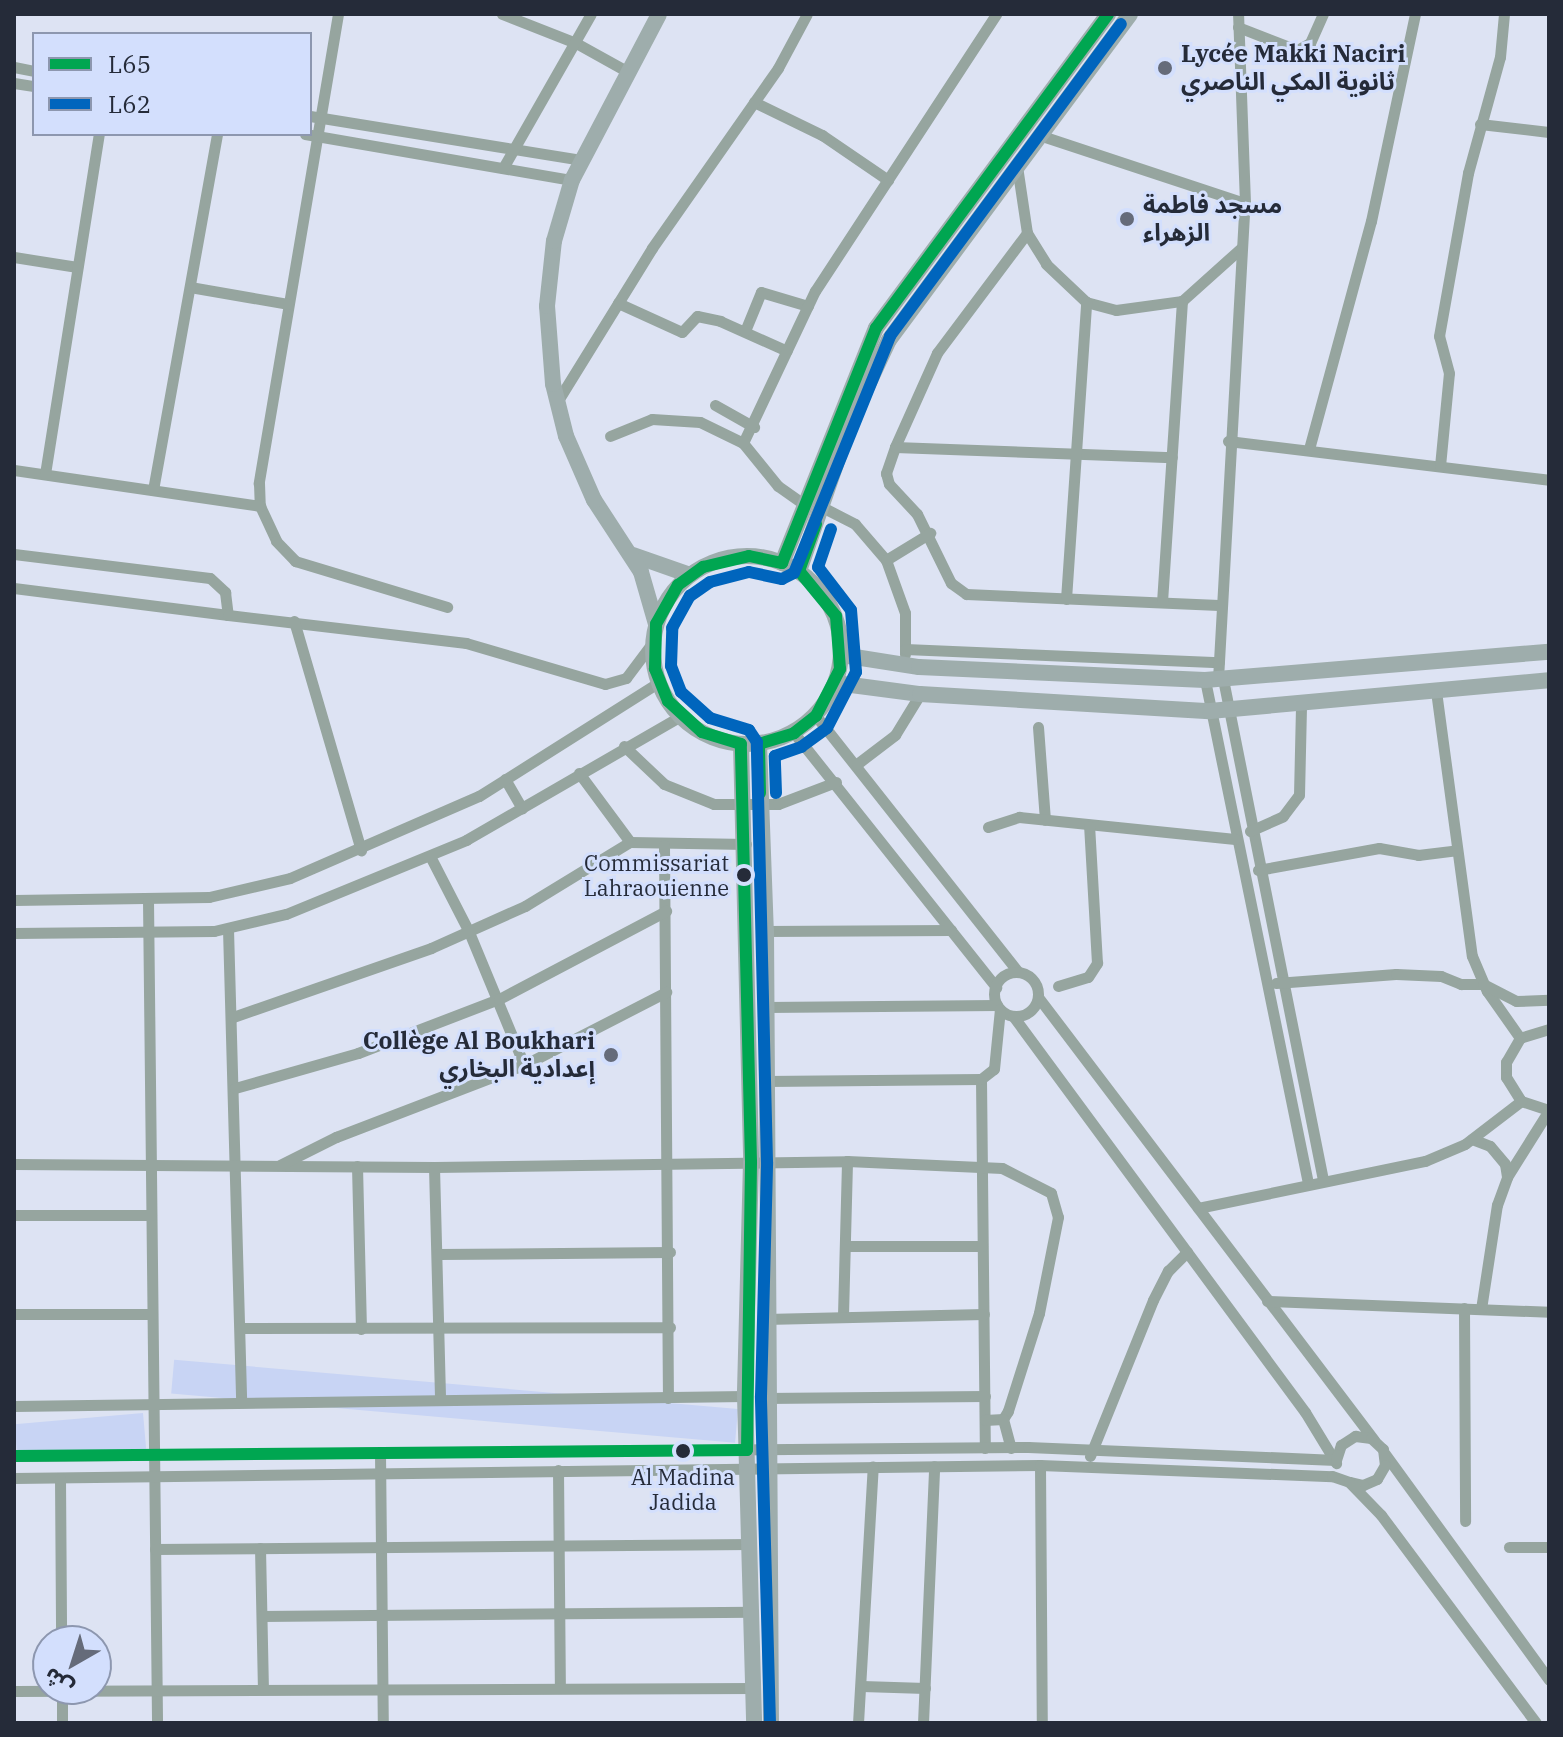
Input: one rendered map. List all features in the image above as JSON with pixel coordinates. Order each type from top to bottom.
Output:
[{"type":"street","points":[[338,14],[315,116],[582,160]]},
{"type":"street","points":[[502,14],[576,43],[628,72]]},
{"type":"street","points":[[503,168],[591,14]]},
{"type":"street","points":[[656,624],[633,555],[584,479],[557,402],[548,345],[548,284],[572,180],[659,14]]},
{"type":"street","points":[[557,402],[618,303],[754,102],[807,14]]},
{"type":"street","points":[[743,443],[754,427],[808,306],[996,14]]},
{"type":"street","points":[[782,563],[802,503],[876,328],[1108,14]]},
{"type":"street","points":[[799,571],[851,421],[889,340],[1130,14]]},
{"type":"street","points":[[1238,14],[1245,203],[1216,675],[1210,711],[1308,1183]]},
{"type":"street","points":[[1238,27],[1297,50],[1310,43],[1323,14]]},
{"type":"street","points":[[1309,449],[1371,221],[1415,14]]},
{"type":"street","points":[[1440,466],[1449,373],[1439,336],[1480,124],[1500,57],[1504,14]]},
{"type":"street","points":[[754,102],[822,135],[888,180]]},
{"type":"street","points":[[1480,124],[1549,132]]},
{"type":"street","points":[[312,135],[572,180]]},
{"type":"street","points":[[1039,135],[1245,203]]},
{"type":"street","points":[[45,474],[99,136]]},
{"type":"street","points":[[153,490],[217,136]]},
{"type":"street","points":[[310,136],[288,304],[259,483],[260,506],[281,549],[304,566],[447,607]]},
{"type":"street","points":[[1017,166],[1027,233],[1046,264],[1086,302],[1116,310],[1182,301],[1241,248]]},
{"type":"street","points":[[1027,233],[937,353],[895,447],[886,478],[930,533],[959,592],[1219,605]]},
{"type":"street","points":[[14,257],[77,267]]},
{"type":"street","points":[[190,287],[288,304]]},
{"type":"street","points":[[745,331],[761,292],[808,306]]},
{"type":"street","points":[[1162,602],[1182,301]]},
{"type":"street","points":[[1066,599],[1086,302]]},
{"type":"street","points":[[618,303],[682,332],[697,316],[745,331],[787,351]]},
{"type":"street","points":[[715,405],[754,427]]},
{"type":"street","points":[[610,436],[629,424],[677,418],[700,422],[743,443],[778,486],[802,503]]},
{"type":"street","points":[[1228,441],[1549,480]]},
{"type":"street","points":[[895,447],[1172,457]]},
{"type":"street","points":[[14,470],[260,506]]},
{"type":"street","points":[[822,507],[855,524],[886,560],[905,613],[905,657]]},
{"type":"street","points":[[886,560],[930,533]]},
{"type":"street","points":[[14,554],[210,578],[225,592],[228,615]]},
{"type":"street","points":[[633,555],[690,575]]},
{"type":"street","points":[[732,557],[782,563],[799,571],[827,599],[841,635],[842,655],[836,683],[816,716],[794,733],[759,744],[741,744],[702,732],[681,716],[659,682],[653,642],[656,624],[669,597],[690,575],[732,557]]},
{"type":"street","points":[[14,588],[492,648],[605,684],[626,678],[653,642]]},
{"type":"street","points":[[294,621],[361,850]]},
{"type":"street","points":[[842,655],[1216,675],[1549,652]]},
{"type":"street","points":[[1216,675],[1228,711],[1323,1180]]},
{"type":"street","points":[[836,683],[920,694],[1228,711],[1549,680]]},
{"type":"street","points":[[14,900],[148,900],[264,887],[444,814],[659,682]]},
{"type":"street","points":[[1436,691],[1469,944],[1483,984],[1520,1038]]},
{"type":"street","points":[[857,764],[895,735],[920,694]]},
{"type":"street","points":[[1250,831],[1283,816],[1299,795],[1301,704]]},
{"type":"street","points":[[14,933],[148,934],[228,929],[307,908],[431,858],[681,716]]},
{"type":"street","points":[[816,716],[857,764],[1018,972],[1033,980],[1038,997],[1384,1453],[1549,1680]]},
{"type":"street","points":[[1038,727],[1045,820]]},
{"type":"street","points":[[766,1081],[981,1079],[994,1069],[999,1007],[996,987],[794,733]]},
{"type":"street","points":[[741,744],[741,807],[746,844],[765,1319],[771,1723]]},
{"type":"street","points":[[754,1723],[745,1396],[758,1162],[766,1081],[766,931],[759,744]]},
{"type":"street","points":[[624,746],[664,784],[701,800],[741,807],[760,806],[836,782]]},
{"type":"street","points":[[579,773],[630,842]]},
{"type":"street","points":[[505,779],[522,808]]},
{"type":"street","points":[[988,827],[1011,817],[1235,839]]},
{"type":"street","points":[[1058,986],[1088,977],[1097,963],[1089,826]]},
{"type":"street","points":[[233,1017],[390,966],[469,932],[576,878],[630,842],[664,845],[746,844]]},
{"type":"street","points":[[664,845],[670,1252],[668,1398]]},
{"type":"street","points":[[1258,870],[1379,848],[1418,855],[1456,850]]},
{"type":"street","points":[[431,858],[469,932],[524,1065]]},
{"type":"street","points":[[148,900],[157,1723]]},
{"type":"street","points":[[235,1088],[358,1053],[499,999],[666,911]]},
{"type":"street","points":[[228,929],[238,1165],[241,1402]]},
{"type":"street","points":[[766,931],[951,930]]},
{"type":"street","points":[[996,987],[1000,979],[1018,972]]},
{"type":"street","points":[[1267,984],[1396,974],[1483,984],[1516,1001],[1549,1000]]},
{"type":"street","points":[[279,1165],[336,1137],[524,1065],[666,992]]},
{"type":"street","points":[[1013,1016],[1030,1011],[1038,997]]},
{"type":"street","points":[[766,1007],[999,1007],[1013,1016],[1187,1252],[1349,1482],[1381,1515],[1536,1723]]},
{"type":"street","points":[[1481,1309],[1497,1205],[1507,1177],[1549,1110],[1521,1101],[1506,1077],[1510,1049],[1520,1038],[1544,1029],[1549,1019]]},
{"type":"street","points":[[981,1079],[985,1448]]},
{"type":"street","points":[[1198,1208],[1425,1161],[1472,1139],[1521,1101]]},
{"type":"street","points":[[1472,1139],[1490,1146],[1505,1164],[1507,1177]]},
{"type":"street","points":[[843,1315],[847,1161]]},
{"type":"street","points":[[14,1164],[434,1167],[847,1161],[981,1164],[1030,1178],[1058,1204],[1039,1313],[1003,1419],[1011,1448]]},
{"type":"street","points":[[357,1166],[361,1329]]},
{"type":"street","points":[[434,1167],[440,1400]]},
{"type":"street","points":[[14,1215],[151,1215]]},
{"type":"street","points":[[846,1246],[982,1246]]},
{"type":"street","points":[[438,1254],[670,1252]]},
{"type":"street","points":[[1086,1466],[1157,1291],[1187,1252]]},
{"type":"street","points":[[1267,1301],[1549,1312]]},
{"type":"street","points":[[1464,1308],[1465,1521]]},
{"type":"street","points":[[14,1314],[152,1314]]},
{"type":"street","points":[[765,1319],[984,1314]]},
{"type":"street","points":[[240,1328],[670,1327]]},
{"type":"street","points":[[14,1406],[745,1396]]},
{"type":"street","points":[[765,1398],[985,1396]]},
{"type":"street","points":[[985,1420],[1003,1419]]},
{"type":"street","points":[[1336,1460],[1347,1439],[1374,1440]]},
{"type":"street","points":[[14,1456],[1011,1448],[1336,1460]]},
{"type":"street","points":[[380,1453],[383,1723]]},
{"type":"street","points":[[14,1478],[154,1473],[1040,1465],[1332,1476],[1363,1485],[1377,1479],[1385,1465],[1384,1453]]},
{"type":"street","points":[[1040,1465],[1042,1723]]},
{"type":"street","points":[[858,1723],[873,1466]]},
{"type":"street","points":[[923,1723],[934,1466]]},
{"type":"street","points":[[558,1470],[560,1687]]},
{"type":"street","points":[[60,1478],[61,1625]]},
{"type":"street","points":[[155,1549],[751,1544]]},
{"type":"street","points":[[1509,1547],[1549,1547]]},
{"type":"street","points":[[260,1548],[263,1689]]},
{"type":"street","points":[[262,1616],[753,1612]]},
{"type":"street","points":[[862,1686],[925,1688]]},
{"type":"street","points":[[112,1691],[754,1688]]},
{"type":"shaded area","points":[[174,1360],[738,1409],[735,1443],[171,1394]]},
{"type":"shaded area","points":[[143,1413],[146,1449],[18,1460],[14,1424]]},
{"type":"transit line","name":"L65","points":[[14,1456],[747,1450],[751,1162],[741,744],[702,732],[668,701],[655,669],[656,624],[678,585],[703,567],[749,556],[782,563],[876,328],[1108,14]]},
{"type":"transit line","name":"L62","points":[[770,1723],[761,1396],[767,1162],[757,742],[749,730],[710,718],[681,692],[671,666],[672,628],[690,596],[710,582],[749,572],[782,579],[794,573],[890,336],[1121,24]]},
{"type":"transit line","name":"L65","points":[[760,793],[759,744],[794,733],[816,716],[840,669],[836,616],[799,571],[816,524]]},
{"type":"transit line","name":"L62","points":[[776,793],[775,756],[801,747],[827,728],[856,672],[851,610],[818,567],[831,529]]},
{"type":"place","name":"Lycée Makki Naciri ثانوية المكي الناصري","points":[[1165,68]]},
{"type":"place","name":"مسجد فاطمة الزهراء","points":[[1127,219]]},
{"type":"place","name":"Commissariat Lahraouienne","points":[[744,875]]},
{"type":"place","name":"Collège Al Boukhari إعدادية البخاري","points":[[611,1055]]},
{"type":"place","name":"Al Madina Jadida","points":[[683,1451]]}]
